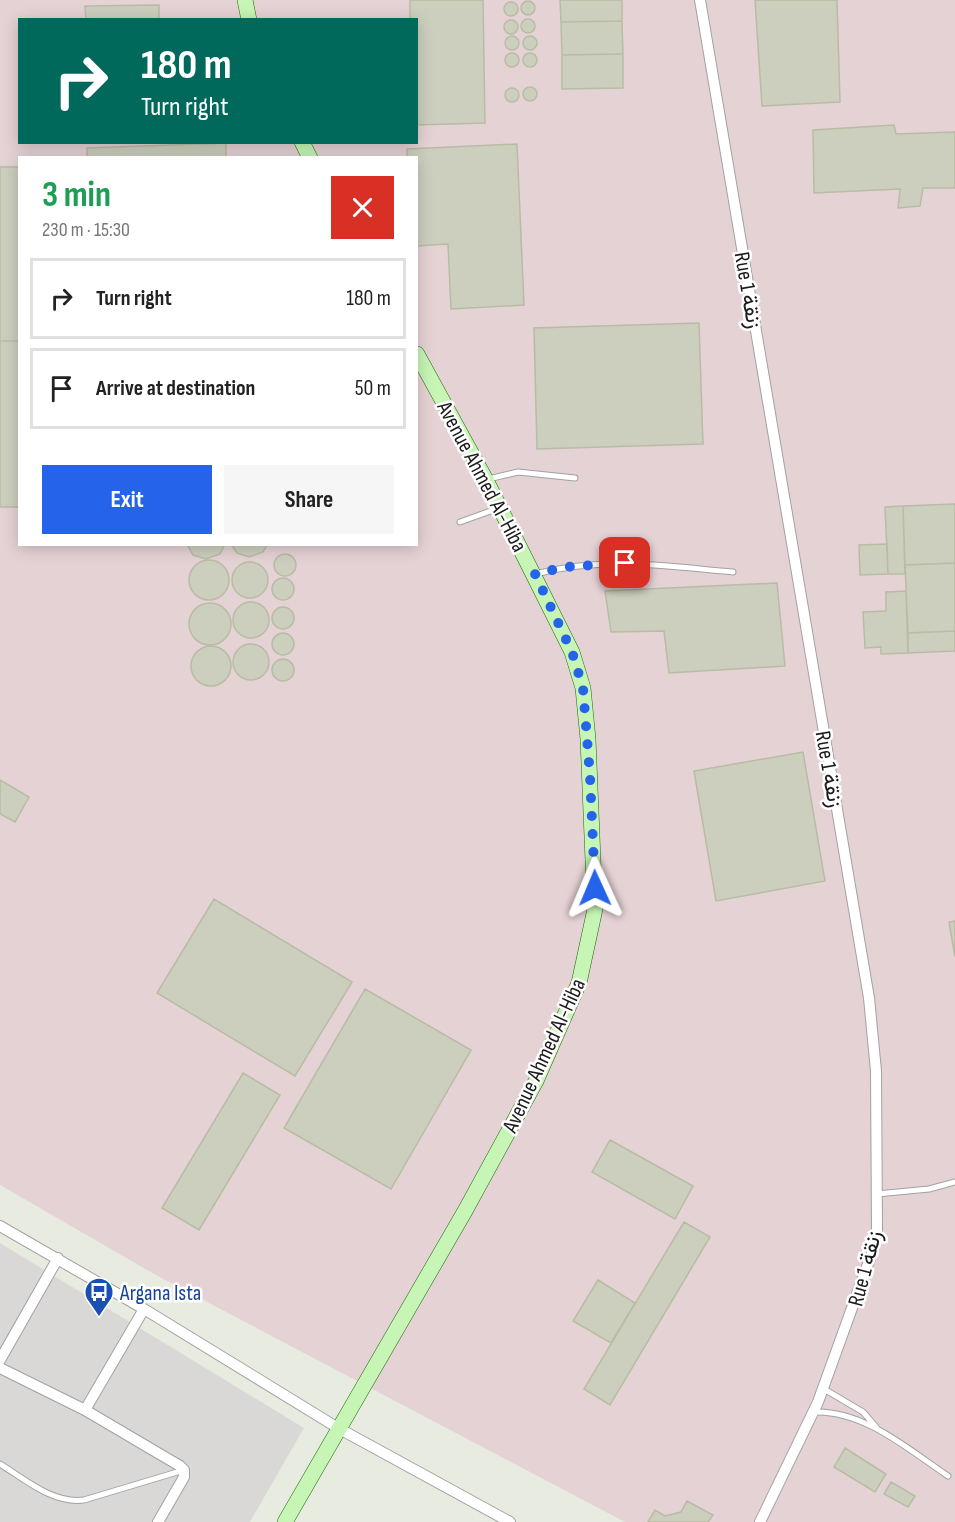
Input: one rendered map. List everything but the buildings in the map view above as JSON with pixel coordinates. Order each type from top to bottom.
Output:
[{"type":"street","points":[[245,0],[249,18]]},
{"type":"street","name":"Rue 1 زنقة","points":[[700,0],[869,998],[876,1071],[877,1230],[872,1256],[824,1389],[759,1522]]},
{"type":"street","name":"Avenue Ahmed Al-Hiba","points":[[285,1522],[465,1211],[536,1081],[579,983],[588,952],[595,909],[595,867],[583,688],[572,652],[501,507],[418,356]]},
{"type":"street","points":[[0,1226],[58,1258],[338,1428],[510,1522]]},
{"type":"street","points":[[0,1360],[58,1258]]},
{"type":"street","points":[[85,1410],[144,1310]]},
{"type":"street","points":[[0,1368],[85,1410],[184,1470],[184,1477],[158,1522]]},
{"type":"lane","points":[[486,480],[518,472],[575,478]]},
{"type":"lane","points":[[460,522],[501,507]]},
{"type":"lane","points":[[535,574],[604,562],[733,572]]},
{"type":"lane","points":[[877,1194],[929,1190],[955,1182]]},
{"type":"lane","points":[[824,1389],[864,1412],[877,1428]]},
{"type":"lane","points":[[814,1412],[837,1414],[877,1428],[948,1476]]},
{"type":"lane","points":[[0,1464],[57,1498],[69,1502],[84,1500],[184,1470]]},
{"type":"shaded area","points":[[0,0],[955,0],[955,1522],[625,1522],[154,1274],[0,1185]]},
{"type":"shaded area","points":[[0,1243],[304,1428],[250,1522],[0,1522]]},
{"type":"place","name":"Argana Ista","points":[[99,1318]]},
{"type":"route","points":[[595,888],[588,739],[583,688],[572,652],[535,574],[604,562],[625,563]]}]
